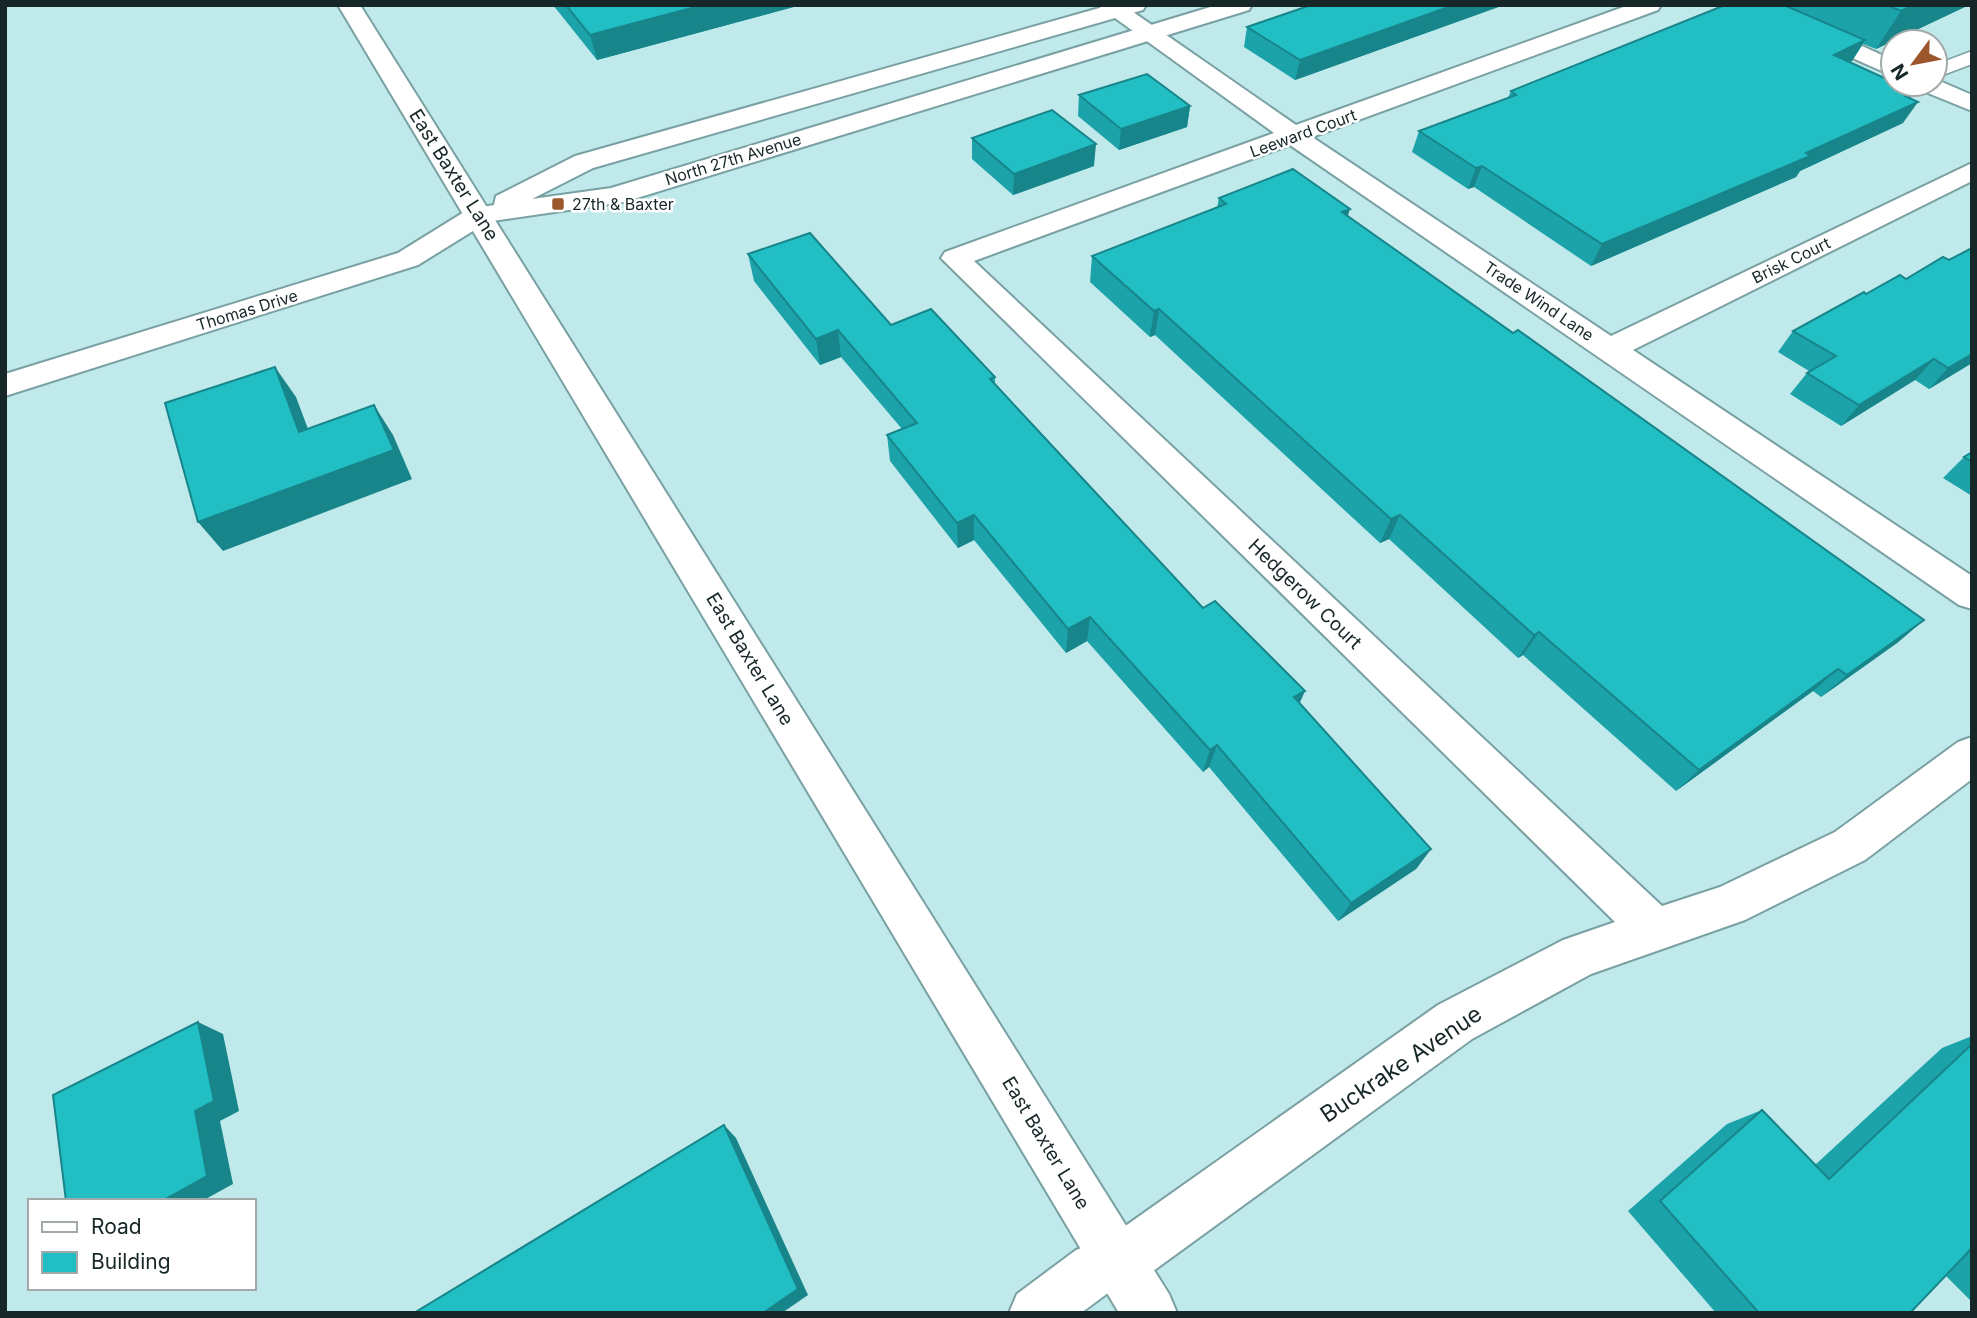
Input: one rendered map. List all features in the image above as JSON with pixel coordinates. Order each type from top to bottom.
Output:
[{"type":"street","name":"East Baxter Lane","points":[[349,5],[1150,1313]]},
{"type":"street","name":"North 27th Avenue","points":[[479,215],[614,196],[1241,5]]},
{"type":"street","name":"Leeward Court","points":[[955,258],[1650,5]]},
{"type":"street","points":[[1752,5],[1879,62]]},
{"type":"street","name":"North 27th Avenue","points":[[479,215],[584,162],[1120,7]]},
{"type":"street","name":"Trade Wind Lane","points":[[1120,7],[1149,33],[1294,136],[1972,595]]},
{"type":"street","points":[[1949,94],[1972,104]]},
{"type":"street","name":"Brisk Court","points":[[1611,349],[1972,171]]},
{"type":"street","name":"Thomas Drive","points":[[5,385],[408,259],[479,215]]},
{"type":"street","name":"Hedgerow Court","points":[[955,258],[1655,930]]},
{"type":"street","name":"Buckrake Avenue","points":[[1036,1313],[1095,1269],[1119,1264],[1455,1022],[1579,956],[1728,905],[1850,846],[1972,755]]},
{"type":"lane","points":[[1949,66],[1972,57]]},
{"type":"building","points":[[566,5],[703,5],[590,35]]},
{"type":"building","points":[[1311,5],[1454,5],[1300,60],[1247,27]]},
{"type":"building","points":[[1725,5],[1784,5],[1865,40],[1834,55],[1879,76],[1879,98],[1909,98],[1918,102],[1806,153],[1810,156],[1602,244],[1482,166],[1476,168],[1419,131],[1516,95],[1511,91]]},
{"type":"building","points":[[1887,5],[1913,5],[1901,11]]},
{"type":"building","points":[[1147,74],[1190,106],[1121,129],[1079,95]]},
{"type":"building","points":[[1052,110],[1096,144],[1014,174],[972,138]]},
{"type":"building","points":[[1293,169],[1350,209],[1342,212],[1513,333],[1518,330],[1924,620],[1847,675],[1838,669],[1699,770],[1539,632],[1534,635],[1400,515],[1391,519],[1159,309],[1154,311],[1092,256],[1226,204],[1219,198]]},
{"type":"building","points":[[810,233],[891,325],[931,309],[995,377],[990,379],[1203,608],[1215,601],[1305,691],[1294,697],[1431,849],[1351,903],[1217,745],[1210,750],[1090,617],[1068,629],[974,515],[957,523],[887,435],[917,423],[838,330],[816,339],[748,254]]},
{"type":"building","points":[[1972,248],[1972,354],[1948,368],[1934,359],[1859,405],[1807,373],[1836,356],[1793,331],[1900,275],[1906,279],[1943,257],[1949,260]]},
{"type":"building","points":[[275,367],[299,432],[374,405],[394,450],[198,522],[165,403]]},
{"type":"building","points":[[1972,452],[1972,462],[1964,457]]},
{"type":"building","points":[[198,1022],[214,1101],[195,1111],[207,1176],[166,1199],[66,1199],[53,1095]]},
{"type":"building","points":[[1972,1044],[1972,1248],[1910,1313],[1759,1313],[1660,1201],[1762,1110],[1829,1179]]},
{"type":"building","points":[[724,1125],[798,1289],[763,1313],[414,1313]]},
{"type":"place","name":"27th & Baxter","points":[[558,204]]}]
